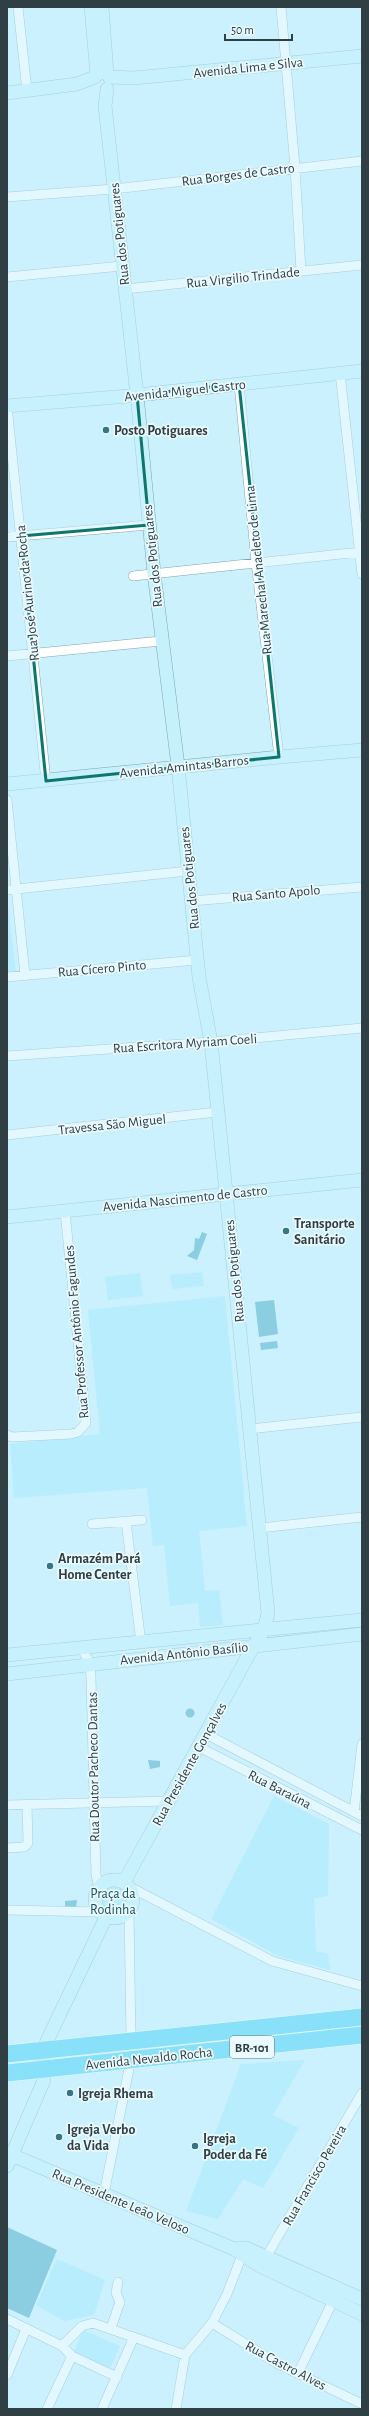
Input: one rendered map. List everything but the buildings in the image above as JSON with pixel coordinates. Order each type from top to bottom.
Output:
[{"type":"highway","name":"Avenida Nevaldo Rocha","points":[[7,2054],[43,2052],[131,2040],[362,2016]]},
{"type":"highway","name":"Avenida Nevaldo Rocha","points":[[7,2073],[362,2035]]},
{"type":"street","points":[[18,7],[27,91]]},
{"type":"street","name":"Rua dos Potiguares","points":[[91,7],[105,106],[137,395],[161,641],[178,766],[197,960],[211,1042],[217,1112],[227,1193],[268,1613],[264,1630],[253,1646]]},
{"type":"street","name":"Rua dos Potiguares","points":[[102,7],[102,82]]},
{"type":"street","points":[[280,7],[295,167],[301,271]]},
{"type":"street","name":"Avenida Lima e Silva","points":[[7,93],[76,84],[362,56]]},
{"type":"street","name":"Rua Borges de Castro","points":[[7,197],[114,189],[295,167],[362,161]]},
{"type":"street","name":"Rua Virgilio Trindade","points":[[125,289],[362,265]]},
{"type":"street","points":[[7,277],[122,266]]},
{"type":"street","name":"Avenida Miguel Castro","points":[[7,406],[137,395],[362,371]]},
{"type":"street","points":[[340,373],[359,526],[362,574]]},
{"type":"street","name":"Rua Marechal Anacleto de Lima","points":[[239,384],[256,562],[279,757]]},
{"type":"street","name":"Rua José Aurino da Rocha","points":[[7,406],[46,781]]},
{"type":"street","points":[[7,537],[149,525]]},
{"type":"street","points":[[133,576],[360,552]]},
{"type":"street","points":[[7,656],[161,641]]},
{"type":"street","name":"Avenida Amintas Barros","points":[[7,784],[178,766],[362,750]]},
{"type":"street","points":[[7,800],[25,975]]},
{"type":"street","points":[[7,890],[188,871]]},
{"type":"street","name":"Rua Santo Apolo","points":[[191,901],[362,887]]},
{"type":"street","name":"Rua Cícero Pinto","points":[[7,977],[197,960]]},
{"type":"street","name":"Rua Escritora Myriam Coeli","points":[[7,1056],[211,1042],[362,1028]]},
{"type":"street","name":"Travessa São Miguel","points":[[7,1135],[217,1112]]},
{"type":"street","name":"Avenida Nascimento de Castro","points":[[7,1217],[362,1180]]},
{"type":"street","name":"Rua Professor Antônio Fagundes","points":[[9,1436],[71,1434],[78,1432],[86,1423],[65,1211]]},
{"type":"street","points":[[250,1429],[362,1417]]},
{"type":"street","points":[[260,1528],[362,1517]]},
{"type":"street","points":[[92,1524],[142,1520]]},
{"type":"street","points":[[126,1521],[141,1644]]},
{"type":"street","points":[[360,1620],[362,1634]]},
{"type":"street","name":"Avenida Antônio Basílio","points":[[7,1655],[141,1644],[360,1620]]},
{"type":"street","name":"Avenida Antônio Basílio","points":[[7,1674],[90,1663],[362,1634]]},
{"type":"street","name":"Rua Presidente Gonçalves","points":[[127,1885],[168,1802],[253,1646]]},
{"type":"street","name":"Rua Doutor Pacheco Dantas","points":[[82,1649],[90,1663],[96,1875],[99,1887]]},
{"type":"street","name":"Rua Baraúna","points":[[206,1734],[358,1814]]},
{"type":"street","points":[[358,1814],[362,1744]]},
{"type":"street","name":"Rua Baraúna","points":[[199,1747],[362,1830]]},
{"type":"street","points":[[7,1805],[168,1802]]},
{"type":"street","points":[[7,1848],[24,1848],[28,1843],[28,1805]]},
{"type":"street","points":[[9,2158],[44,2080],[45,2070],[43,2052],[103,1914],[95,1897],[99,1887],[108,1881],[127,1885],[272,1961],[362,1986]]},
{"type":"street","points":[[127,1885],[134,1899],[129,1911],[131,2040]]},
{"type":"street","points":[[7,1910],[103,1914],[118,1918],[129,1911]]},
{"type":"street","points":[[104,2194],[131,2059]]},
{"type":"street","name":"Rua Francisco Pereira","points":[[266,2257],[362,2093]]},
{"type":"street","name":"Rua Presidente Leão Veloso","points":[[9,2158],[104,2194],[240,2251],[332,2301],[362,2314]]},
{"type":"street","points":[[176,2409],[185,2355],[212,2323],[227,2294],[240,2251]]},
{"type":"street","name":"Rua Presidente Leão Veloso","points":[[240,2251],[266,2257],[362,2299]]},
{"type":"street","points":[[111,2328],[120,2302],[116,2293],[118,2282]]},
{"type":"street","points":[[298,2373],[332,2301]]},
{"type":"street","points":[[7,2319],[62,2346],[72,2356],[116,2377]]},
{"type":"street","points":[[62,2346],[86,2324],[93,2323],[185,2355]]},
{"type":"street","name":"Rua Castro Alves","points":[[212,2323],[278,2364],[362,2404]]},
{"type":"street","points":[[7,2375],[26,2329]]},
{"type":"street","points":[[102,2409],[134,2337]]},
{"type":"street","points":[[46,2409],[72,2356]]},
{"type":"highlighted area","points":[[239,384],[279,757],[46,781],[21,536],[149,525],[137,395]]},
{"type":"green space","points":[[7,897],[16,973],[7,974]]},
{"type":"green space","points":[[202,1272],[204,1286],[172,1289],[170,1275]]},
{"type":"green space","points":[[140,1273],[143,1296],[108,1300],[105,1277]]},
{"type":"green space","points":[[225,1296],[247,1526],[199,1531],[205,1591],[219,1590],[223,1625],[200,1627],[198,1603],[170,1606],[164,1545],[153,1546],[147,1488],[14,1498],[10,1444],[100,1434],[88,1310]]},
{"type":"green space","points":[[274,1796],[329,1824],[328,1896],[314,1898],[316,1951],[328,1954],[330,1970],[278,1956],[211,1919]]},
{"type":"green space","name":"Praça da Rodinha","points":[[113,1887],[123,1891],[127,1901],[123,1911],[113,1915],[103,1911],[99,1901],[103,1891]]},
{"type":"green space","points":[[305,2060],[273,2115],[299,2128],[263,2188],[243,2179],[218,2219],[186,2211],[241,2064]]},
{"type":"green space","points":[[57,2259],[105,2280],[94,2315],[64,2321],[36,2305]]},
{"type":"green space","points":[[83,2330],[120,2346],[110,2368],[74,2352]]},
{"type":"shaded area","points":[[202,1232],[207,1234],[197,1260],[187,1256],[194,1250],[195,1238],[199,1239]]},
{"type":"shaded area","points":[[274,1300],[278,1334],[259,1337],[255,1302]]},
{"type":"shaded area","points":[[277,1341],[278,1348],[261,1350],[260,1343]]},
{"type":"shaded area","points":[[188,1709],[192,1709],[194,1713],[192,1717],[188,1717],[186,1715],[186,1711]]},
{"type":"shaded area","points":[[148,1760],[160,1761],[160,1767],[150,1769]]},
{"type":"shaded area","points":[[77,1900],[76,1907],[65,1907],[65,1901]]},
{"type":"shaded area","points":[[7,2227],[57,2250],[29,2318],[7,2308]]},
{"type":"place","name":"Posto Potiguares","points":[[106,430]]},
{"type":"place","name":"Transporte Sanitário","points":[[286,1231]]},
{"type":"place","name":"Armazém Pará Home Center","points":[[50,1566]]},
{"type":"place","name":"Igreja Rhema","points":[[70,2093]]},
{"type":"place","name":"Igreja Verbo da Vida","points":[[59,2137]]},
{"type":"place","name":"Igreja Poder da Fé","points":[[195,2146]]}]
